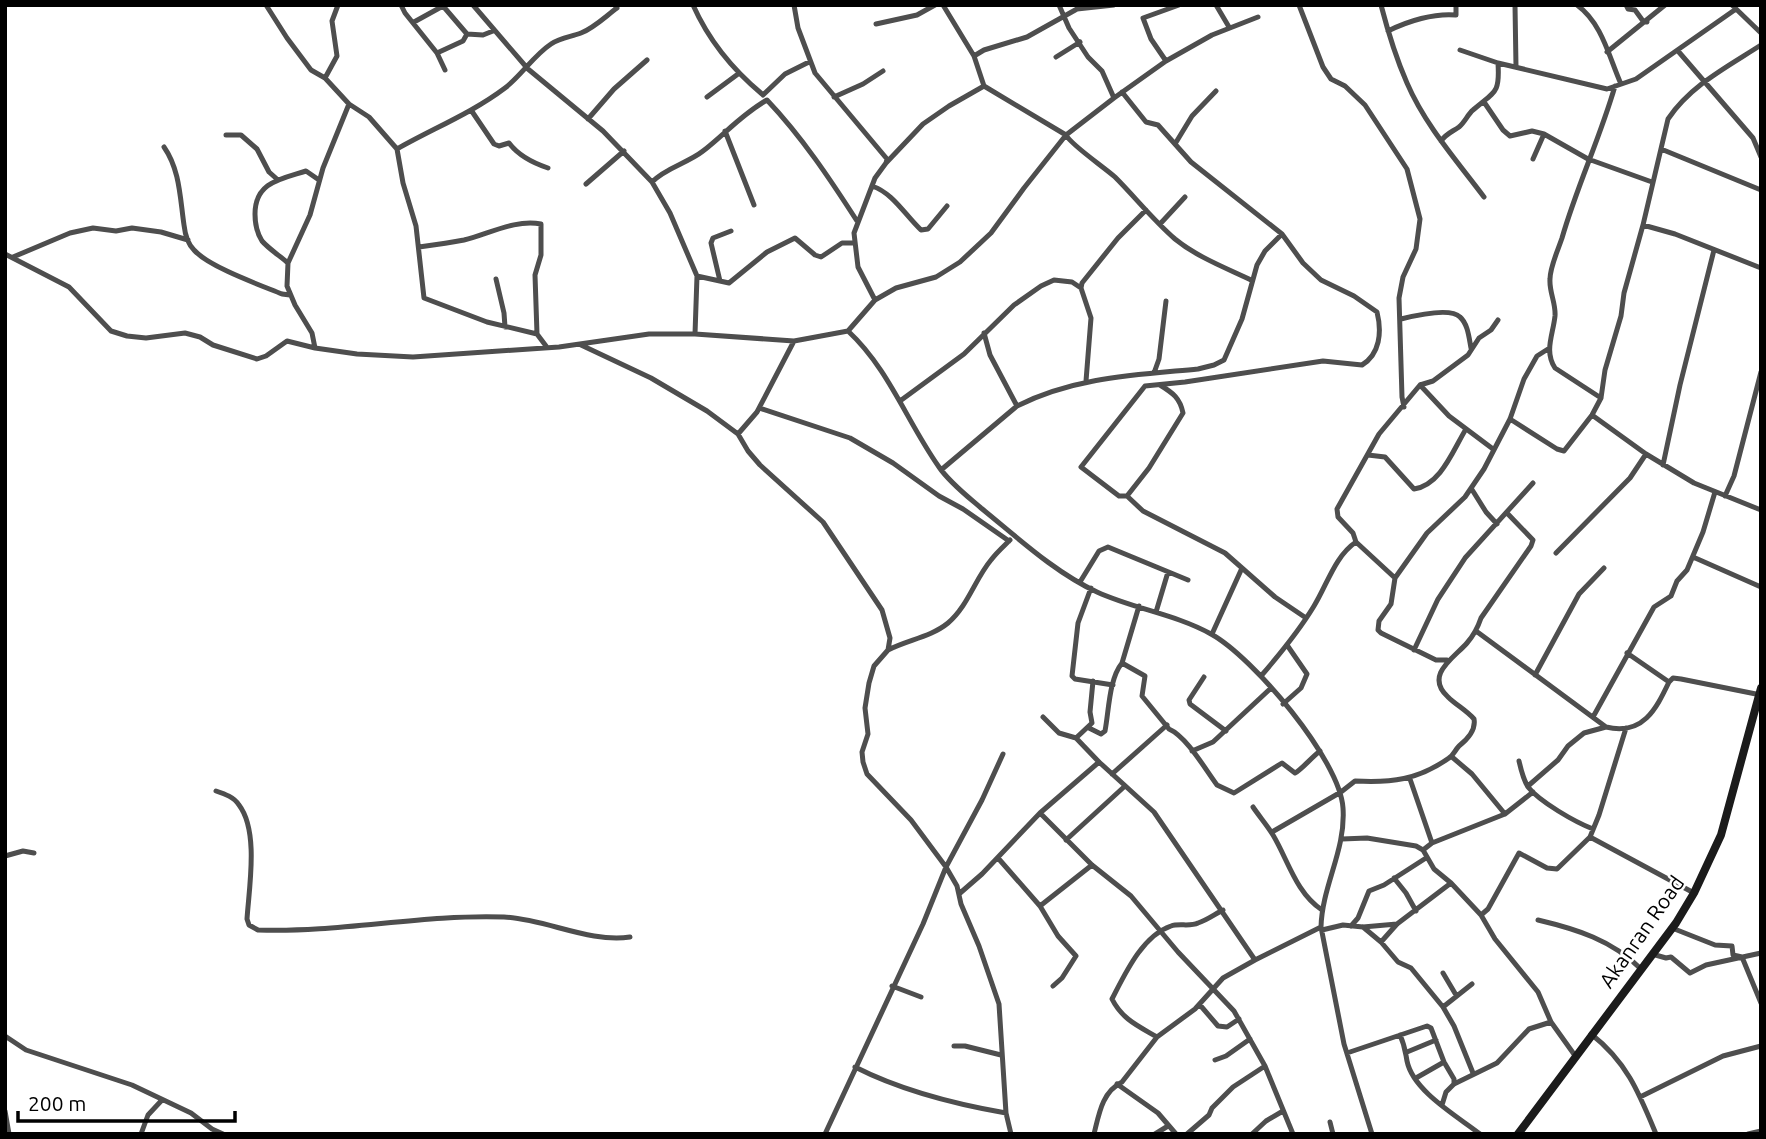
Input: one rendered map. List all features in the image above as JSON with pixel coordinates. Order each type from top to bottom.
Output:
[{"type":"main road","name":"Akanran Road","points":[[1518,1134],[1672,929],[1694,893],[1721,835],[1760,692]]},
{"type":"street","points":[[266,5],[311,70],[325,79],[349,104],[369,117],[397,149],[419,247],[424,298],[505,327],[537,334]]},
{"type":"street","points":[[325,79],[337,56],[332,20],[338,5]]},
{"type":"street","points":[[401,5],[437,53],[445,70]]},
{"type":"street","points":[[473,5],[528,69],[624,151],[652,182],[670,213],[697,276],[695,334]]},
{"type":"street","points":[[397,149],[471,110],[506,88],[528,69],[533,60],[549,45],[561,38],[584,32],[617,8],[615,5]]},
{"type":"street","points":[[693,5],[722,56],[762,94],[808,149],[857,221]]},
{"type":"street","points":[[794,5],[809,62],[815,73],[887,159],[886,163]]},
{"type":"street","points":[[876,24],[917,15],[935,5]]},
{"type":"street","points":[[943,5],[974,56],[985,86],[1066,135],[1069,141],[1114,177],[1176,240],[1202,257],[1251,280]]},
{"type":"street","points":[[1059,5],[1088,57],[1102,71],[1114,98]]},
{"type":"street","points":[[974,56],[984,50],[1027,37],[1077,9],[1114,5]]},
{"type":"street","points":[[1166,61],[1147,31],[1143,18],[1162,8],[1179,5]]},
{"type":"street","points":[[1216,5],[1229,27]]},
{"type":"street","points":[[1300,5],[1323,67],[1331,79],[1345,86],[1365,104],[1407,169],[1420,219],[1416,249],[1404,277],[1399,298],[1402,397],[1405,407]]},
{"type":"street","points":[[1381,5],[1408,86],[1441,141],[1484,197]]},
{"type":"street","points":[[1388,31],[1415,20],[1445,14],[1456,15],[1456,5]]},
{"type":"street","points":[[1515,5],[1516,67]]},
{"type":"street","points":[[1577,5],[1588,13],[1596,24],[1618,85],[1575,194],[1550,279],[1556,305],[1548,349],[1550,361],[1555,368],[1601,398]]},
{"type":"street","points":[[1626,5],[1647,22]]},
{"type":"street","points":[[1607,52],[1665,5]]},
{"type":"street","points":[[414,22],[443,6],[467,34],[482,35],[493,31]]},
{"type":"street","points":[[1460,50],[1498,64],[1607,89],[1636,79],[1678,51],[1734,7],[1761,33]]},
{"type":"street","points":[[5,254],[69,287],[111,331],[146,338],[185,333],[200,337],[212,345],[257,359],[288,341],[357,354],[413,356],[579,345],[649,334],[695,334],[793,341],[848,331],[875,300],[896,288],[936,278],[960,262],[991,233],[1066,135],[1114,98],[1166,61],[1229,27],[1258,18]]},
{"type":"street","points":[[437,53],[463,41],[467,34]]},
{"type":"street","points":[[1056,57],[1080,42]]},
{"type":"street","points":[[1510,419],[1564,451],[1592,415],[1601,398],[1605,370],[1621,316],[1624,293],[1668,119],[1678,104],[1705,81],[1761,45]]},
{"type":"street","points":[[1678,51],[1753,138],[1761,157]]},
{"type":"street","points":[[588,119],[614,89],[647,60]]},
{"type":"street","points":[[762,94],[785,74],[809,62]]},
{"type":"street","points":[[1441,141],[1447,133],[1458,128],[1470,112],[1492,96],[1499,82],[1498,64]]},
{"type":"street","points":[[834,97],[863,84],[883,71]]},
{"type":"street","points":[[707,97],[738,74]]},
{"type":"street","points":[[875,300],[858,267],[854,233],[872,186],[886,163],[923,124],[985,86]]},
{"type":"street","points":[[1174,144],[1192,116],[1216,91]]},
{"type":"street","points":[[1122,92],[1146,122],[1158,125],[1191,162],[1282,234],[1303,263],[1321,280],[1361,300],[1377,312],[1380,325],[1371,359],[1362,365],[1323,361],[1160,385],[1151,384],[1139,390],[1081,467],[1119,496],[1127,496],[1143,511],[1225,553],[1275,597],[1306,618]]},
{"type":"street","points":[[652,182],[703,151],[740,118],[767,100]]},
{"type":"street","points":[[1484,102],[1490,114],[1510,136],[1532,131],[1544,134],[1588,159],[1652,182]]},
{"type":"street","points":[[315,348],[312,333],[287,286],[288,263],[310,215],[323,168],[349,104]]},
{"type":"street","points":[[471,110],[497,146],[509,143],[535,164],[548,168]]},
{"type":"street","points":[[725,131],[754,205]]},
{"type":"street","points":[[1533,159],[1544,134]]},
{"type":"street","points":[[226,135],[241,135],[246,139],[257,149],[269,172],[278,180]]},
{"type":"street","points":[[164,147],[173,160],[188,240],[195,251],[218,266],[290,295]]},
{"type":"street","points":[[1661,149],[1761,190]]},
{"type":"street","points":[[586,184],[624,151]]},
{"type":"street","points":[[288,263],[262,240],[255,225],[257,196],[263,188],[278,180],[306,171],[319,180]]},
{"type":"street","points":[[872,186],[891,197],[921,230],[928,229],[947,206]]},
{"type":"street","points":[[1160,224],[1185,197]]},
{"type":"street","points":[[1086,381],[1091,318],[1081,288],[1082,283],[1118,238],[1146,210]]},
{"type":"street","points":[[419,247],[465,240],[517,224],[541,224],[541,255],[535,275],[537,334],[546,346]]},
{"type":"street","points":[[1643,225],[1675,234],[1761,268]]},
{"type":"street","points":[[12,257],[70,233],[93,228],[116,231],[132,228],[188,240]]},
{"type":"street","points":[[720,281],[711,243],[713,238],[732,231]]},
{"type":"street","points":[[941,470],[1017,406],[1086,381],[1198,369],[1224,360],[1242,319],[1251,280],[1265,251],[1282,234]]},
{"type":"street","points":[[697,276],[729,283],[767,253],[795,238],[821,257],[842,243],[855,243]]},
{"type":"street","points":[[1663,465],[1714,250]]},
{"type":"street","points":[[496,279],[505,327]]},
{"type":"street","points":[[900,401],[964,354],[1014,305],[1054,280],[1072,282],[1081,288]]},
{"type":"street","points":[[1154,373],[1160,359],[1166,301]]},
{"type":"street","points":[[1401,319],[1421,314],[1453,313],[1461,317],[1471,348]]},
{"type":"street","points":[[1395,578],[1356,542],[1353,533],[1338,517],[1337,509],[1379,435],[1405,407],[1420,385],[1433,381],[1468,355],[1479,338],[1491,330],[1498,320]]},
{"type":"street","points":[[1467,329],[1479,338]]},
{"type":"street","points":[[848,331],[867,349],[941,470],[978,505],[1054,566],[1080,582],[1173,617],[1212,635],[1261,676],[1321,751],[1336,778],[1343,809],[1342,839],[1322,910],[1322,929],[1334,1004],[1346,1053],[1372,1134]]},
{"type":"street","points":[[984,332],[990,355],[1017,406]]},
{"type":"street","points":[[738,434],[758,408],[793,341]]},
{"type":"street","points":[[579,345],[651,378],[707,411],[738,434],[748,452],[788,492],[810,508],[841,547],[882,610],[890,638],[888,650]]},
{"type":"street","points":[[1447,660],[1436,660],[1378,630],[1379,621],[1391,604],[1395,578],[1427,533],[1471,488],[1484,469],[1510,419],[1524,379],[1537,356],[1548,349]]},
{"type":"street","points":[[1725,496],[1734,476],[1761,372]]},
{"type":"street","points":[[1127,496],[1149,468],[1183,413],[1181,403],[1174,393],[1160,385]]},
{"type":"street","points":[[1420,385],[1449,416],[1493,449]]},
{"type":"street","points":[[758,408],[850,438],[893,463],[1009,541]]},
{"type":"street","points":[[1592,415],[1646,454],[1693,483],[1761,510]]},
{"type":"street","points":[[1368,455],[1385,457],[1414,489],[1420,488],[1437,478],[1466,429]]},
{"type":"street","points":[[1556,553],[1630,478],[1646,454]]},
{"type":"street","points":[[1414,650],[1438,599],[1465,558],[1533,484]]},
{"type":"street","points":[[1471,488],[1497,524]]},
{"type":"street","points":[[1593,718],[1654,607],[1671,596],[1677,582],[1688,570],[1715,492]]},
{"type":"street","points":[[1272,832],[1355,781],[1410,779],[1452,757],[1456,749],[1464,743],[1475,724],[1474,719],[1446,696],[1440,686],[1440,674],[1447,660],[1467,643],[1476,631],[1481,618],[1531,546],[1533,540],[1507,513]]},
{"type":"street","points":[[1011,1134],[1006,1113],[999,1004],[952,877],[911,820],[867,774],[862,752],[868,734],[865,708],[874,666],[888,650],[905,641],[927,635],[949,622],[970,596],[990,560],[1015,535]]},
{"type":"street","points":[[1261,676],[1306,618],[1343,553],[1356,542]]},
{"type":"street","points":[[1080,582],[1099,551],[1108,547],[1188,580]]},
{"type":"street","points":[[1693,557],[1761,587]]},
{"type":"street","points":[[1212,635],[1242,568]]},
{"type":"street","points":[[1535,675],[1579,594],[1604,568]]},
{"type":"street","points":[[1156,612],[1168,572]]},
{"type":"street","points":[[1091,588],[1078,623],[1079,636],[1072,676],[1075,679],[1113,685]]},
{"type":"street","points":[[1088,728],[1101,734],[1105,731],[1113,685],[1139,606]]},
{"type":"street","points":[[1476,631],[1606,727]]},
{"type":"street","points":[[1283,704],[1301,688],[1307,674],[1287,645]]},
{"type":"street","points":[[1628,653],[1669,682]]},
{"type":"street","points":[[1122,663],[1145,676],[1142,696],[1192,751],[1217,785],[1234,793],[1282,762],[1295,773],[1321,751]]},
{"type":"street","points":[[1204,677],[1189,704],[1226,731]]},
{"type":"street","points":[[1423,850],[1432,843],[1505,814],[1558,760],[1568,746],[1584,733],[1606,727],[1626,728],[1640,723],[1656,709],[1673,678],[1760,692]]},
{"type":"street","points":[[1076,738],[1092,723],[1090,712],[1093,681]]},
{"type":"street","points":[[1192,751],[1213,742],[1271,688]]},
{"type":"street","points":[[1043,717],[1059,733],[1076,738],[1098,762],[1154,812],[1255,960]]},
{"type":"street","points":[[1112,774],[1167,725]]},
{"type":"street","points":[[1481,915],[1488,908],[1519,853],[1548,868],[1557,869],[1590,837],[1626,728]]},
{"type":"street","points":[[834,1134],[826,1132],[923,924],[946,867],[1003,754]]},
{"type":"street","points":[[1452,757],[1472,774],[1505,814]]},
{"type":"street","points":[[1519,761],[1530,789],[1578,823],[1593,829]]},
{"type":"street","points":[[958,894],[998,858],[1040,813],[1098,762]]},
{"type":"street","points":[[1410,779],[1432,843]]},
{"type":"street","points":[[1066,840],[1125,786]]},
{"type":"street","points":[[216,791],[229,795],[239,803],[248,825],[251,849],[247,919],[249,925],[258,930],[361,925],[422,918],[504,917],[530,919],[609,938],[631,937]]},
{"type":"street","points":[[1253,807],[1272,832],[1302,891],[1311,903],[1322,910]]},
{"type":"street","points":[[1040,813],[1092,865],[1131,895],[1238,1018],[1265,1066],[1293,1134]]},
{"type":"street","points":[[1590,837],[1694,893]]},
{"type":"street","points":[[1342,839],[1367,838],[1416,846],[1423,850],[1434,869],[1481,915],[1495,939],[1538,992],[1551,1022],[1576,1057]]},
{"type":"street","points":[[5,856],[23,851],[34,853]]},
{"type":"street","points":[[998,858],[1040,906],[1058,936],[1076,956],[1076,960],[1053,986]]},
{"type":"street","points":[[1351,926],[1358,918],[1369,891],[1426,858]]},
{"type":"street","points":[[1040,906],[1092,865]]},
{"type":"street","points":[[941,878],[952,877]]},
{"type":"street","points":[[1394,878],[1406,892],[1416,911]]},
{"type":"street","points":[[1381,942],[1397,924],[1451,883]]},
{"type":"street","points":[[1157,1037],[1127,1019],[1118,1011],[1112,999],[1125,974],[1148,942],[1161,931],[1172,926],[1198,923],[1223,910]]},
{"type":"street","points":[[1538,919],[1588,933],[1628,956],[1641,969]]},
{"type":"street","points":[[1094,1134],[1103,1101],[1117,1084],[1122,1082],[1157,1037],[1200,1004],[1223,978],[1322,929],[1343,925],[1363,927],[1397,924]]},
{"type":"street","points":[[1363,927],[1381,942],[1398,962],[1411,968],[1443,1007],[1454,1026],[1473,1073]]},
{"type":"street","points":[[1672,929],[1715,945],[1732,946],[1733,955],[1742,957]]},
{"type":"street","points":[[1652,954],[1671,957],[1690,973],[1706,965],[1761,953]]},
{"type":"street","points":[[1742,957],[1761,1003]]},
{"type":"street","points":[[1443,972],[1456,995]]},
{"type":"street","points":[[1443,1007],[1472,984]]},
{"type":"street","points":[[892,986],[921,998]]},
{"type":"street","points":[[1200,1004],[1218,1026],[1227,1027],[1238,1018]]},
{"type":"street","points":[[1442,1105],[1446,1092],[1454,1084],[1497,1063],[1529,1029],[1551,1022]]},
{"type":"street","points":[[1346,1053],[1427,1026],[1431,1028],[1454,1084]]},
{"type":"street","points":[[1591,1034],[1617,1057],[1628,1072],[1656,1134]]},
{"type":"street","points":[[1400,1035],[1407,1052],[1407,1061],[1431,1098],[1480,1134]]},
{"type":"street","points":[[5,1036],[26,1049],[132,1086],[191,1113],[211,1131],[223,1134]]},
{"type":"street","points":[[1215,1060],[1226,1056],[1250,1039]]},
{"type":"street","points":[[1407,1052],[1436,1040]]},
{"type":"street","points":[[954,1046],[1001,1055]]},
{"type":"street","points":[[1640,1097],[1723,1056],[1761,1046]]},
{"type":"street","points":[[1416,1078],[1444,1062]]},
{"type":"street","points":[[1187,1134],[1209,1115],[1212,1108],[1233,1087],[1265,1066]]},
{"type":"street","points":[[855,1067],[894,1085],[963,1105],[1006,1113]]},
{"type":"street","points":[[1117,1084],[1158,1112],[1176,1134]]},
{"type":"street","points":[[141,1134],[148,1115],[162,1100]]},
{"type":"street","points":[[5,1111],[9,1134]]},
{"type":"street","points":[[1252,1134],[1283,1111]]},
{"type":"street","points":[[1330,1122],[1333,1134]]},
{"type":"street","points":[[1155,1134],[1168,1126]]},
{"type":"street","points":[[1748,1134],[1761,1131]]}]
